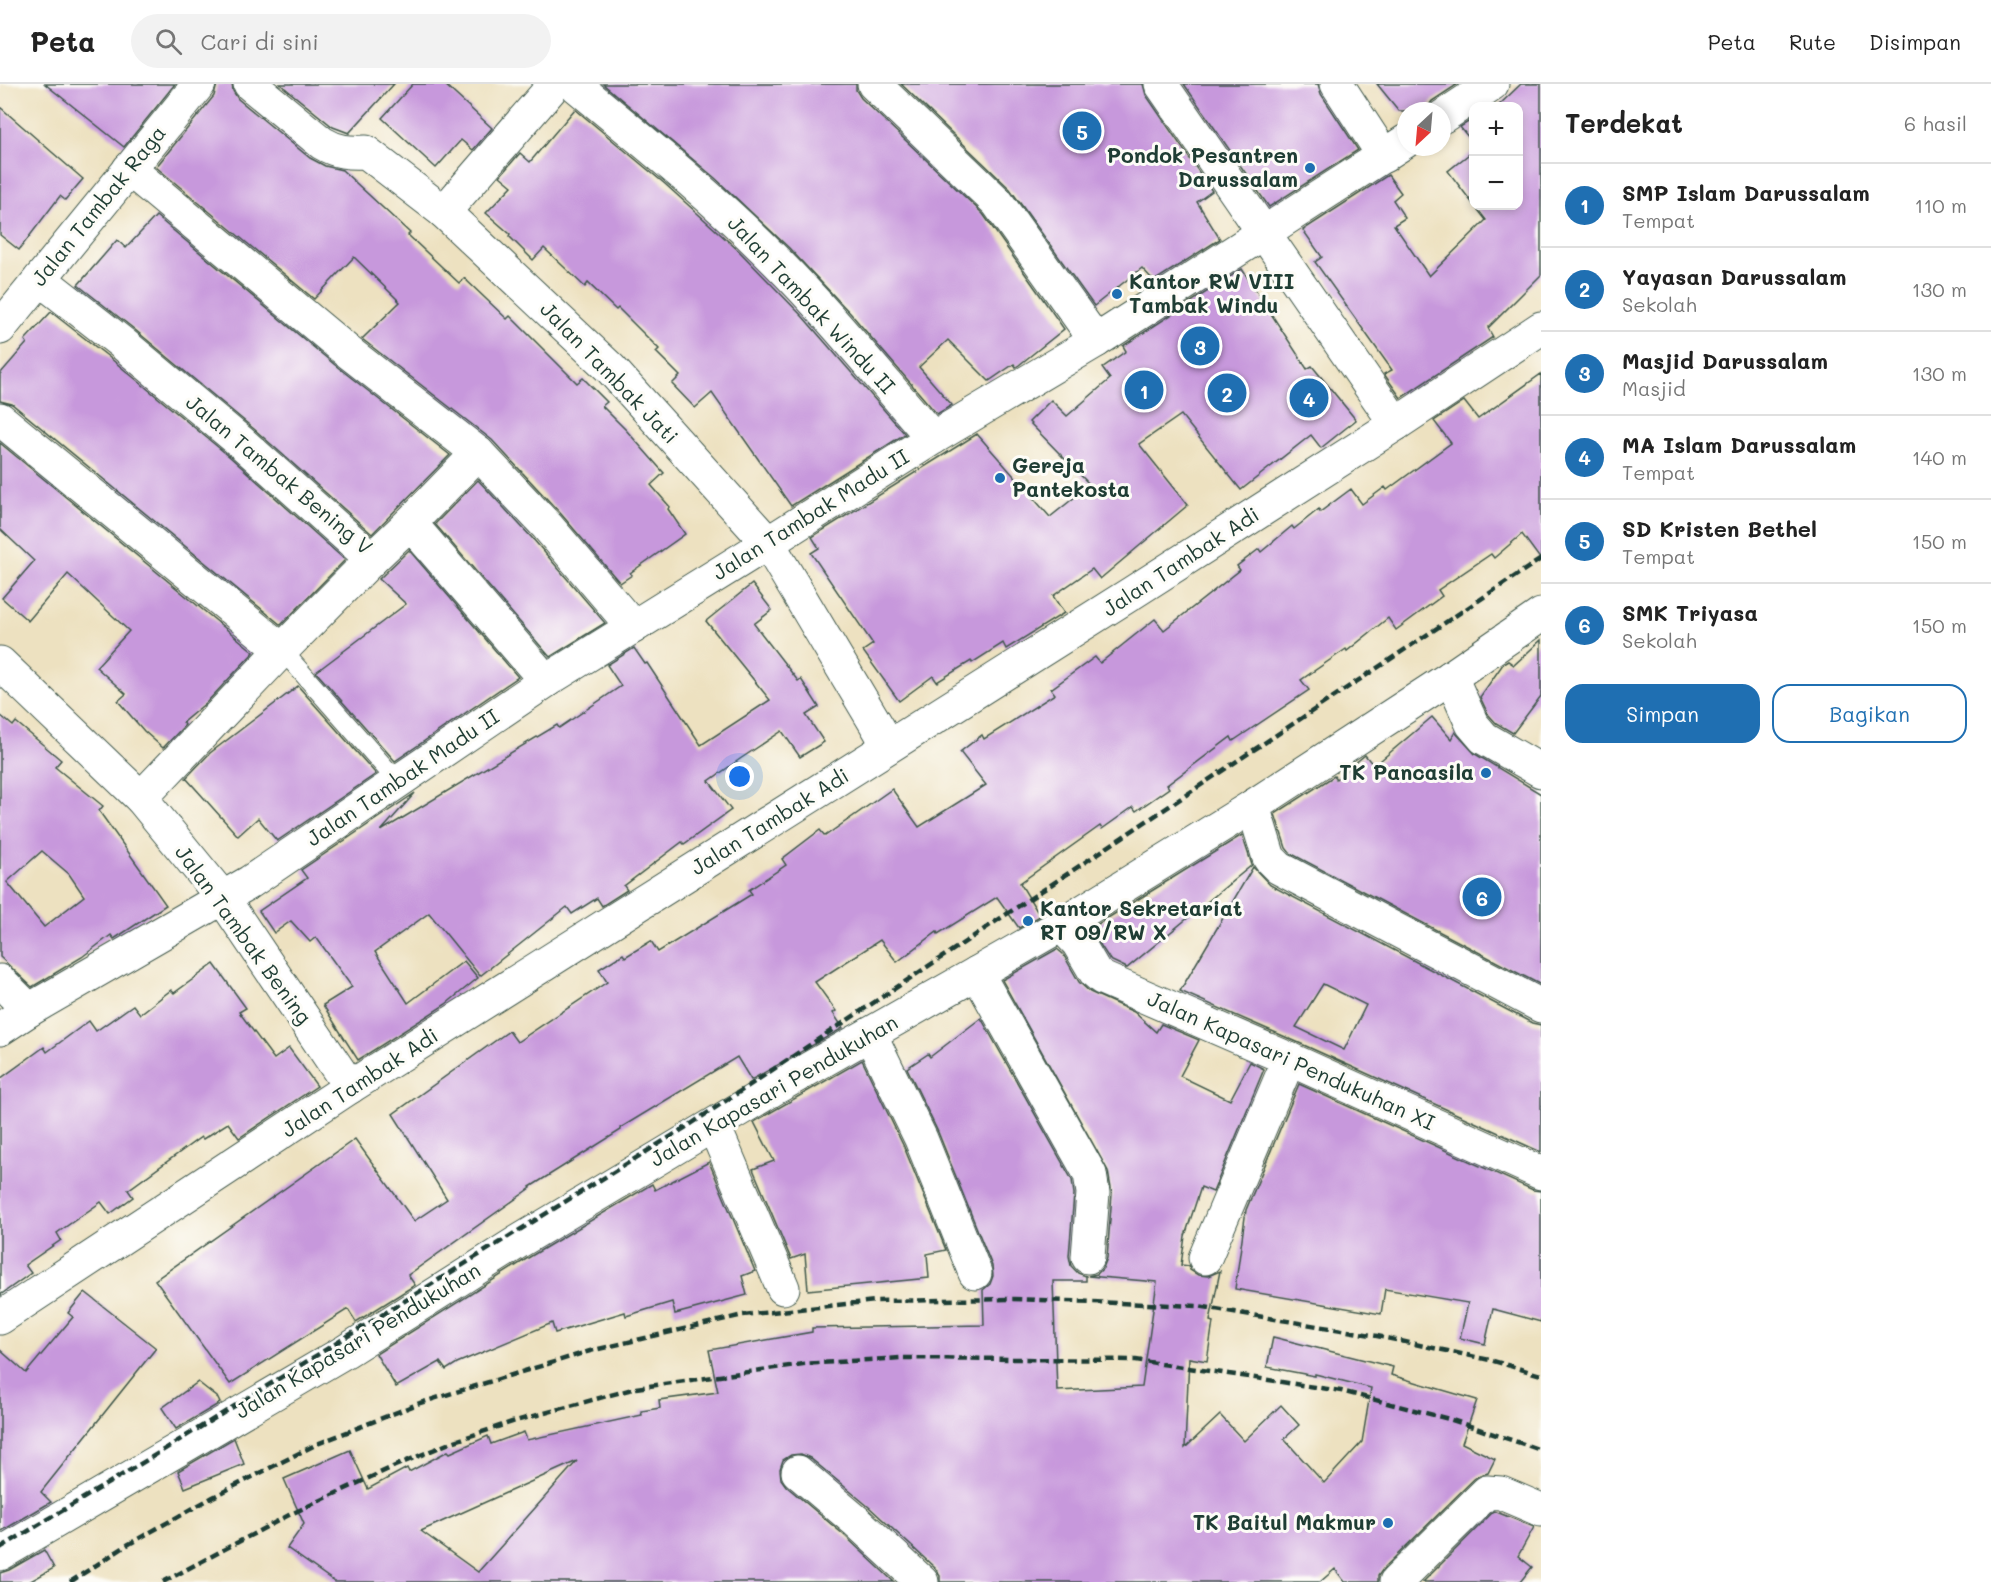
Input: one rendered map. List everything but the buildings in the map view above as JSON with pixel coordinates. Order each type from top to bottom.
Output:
[{"type":"street","name":"Jalan Tambak Raga","points":[[0,328],[199,84]]},
{"type":"street","name":"Jalan Tambak Jati","points":[[250,84],[322,143],[334,150],[347,153],[366,152],[444,212],[610,369],[768,543],[880,731],[887,747]]},
{"type":"street","points":[[444,212],[555,84]]},
{"type":"street","name":"Jalan Tambak Windu II","points":[[574,84],[704,192],[776,261],[820,307],[933,438]]},
{"type":"street","points":[[874,84],[997,202],[1096,342]]},
{"type":"street","points":[[1161,84],[1395,424]]},
{"type":"street","points":[[1337,84],[1395,149]]},
{"type":"street","points":[[1451,111],[1492,84]]},
{"type":"street","name":"Jalan Tambak Madu II","points":[[0,1029],[250,882],[546,681],[933,438],[1096,342],[1395,149]]},
{"type":"street","points":[[129,169],[346,351],[478,453],[547,526],[633,627]]},
{"type":"street","name":"Jalan Tambak Bening V","points":[[40,279],[122,343],[242,443],[372,559],[478,453]]},
{"type":"street","name":"Jalan Tambak Adi","points":[[0,1318],[350,1087],[1132,593],[1541,328]]},
{"type":"street","points":[[0,419],[282,650]]},
{"type":"street","points":[[410,523],[546,681]]},
{"type":"street","points":[[141,798],[372,559]]},
{"type":"street","name":"Jalan Kapasari Pendukuhan","points":[[0,1554],[346,1351],[518,1242],[775,1088],[1061,925],[1253,806],[1451,677],[1541,615]]},
{"type":"street","name":"Jalan Tambak Bening","points":[[0,663],[141,798],[222,897],[350,1087]]},
{"type":"street","points":[[1451,677],[1472,724],[1484,738],[1541,771]]},
{"type":"street","points":[[1253,806],[1269,858],[1279,868],[1541,1006]]},
{"type":"street","name":"Jalan Kapasari Pendukuhan XI","points":[[1061,925],[1078,943],[1095,972],[1102,978],[1289,1059],[1541,1173]]},
{"type":"street","points":[[977,973],[1090,1174],[1093,1193],[1088,1257]]},
{"type":"street","points":[[0,981],[29,1010]]},
{"type":"street","points":[[870,1034],[921,1139],[975,1273]]},
{"type":"street","points":[[1205,1258],[1289,1059]]},
{"type":"street","points":[[714,1126],[783,1288]]},
{"type":"street","points":[[798,1472],[856,1521],[922,1582]]},
{"type":"street","points":[[1396,1582],[1487,1492],[1501,1493],[1541,1510]]},
{"type":"lane","points":[[282,650],[398,782]]},
{"type":"railway","points":[[0,1548],[152,1457],[691,1124],[1541,559]]},
{"type":"railway","points":[[70,1582],[129,1544],[213,1497],[317,1444],[420,1403],[590,1351],[743,1315],[875,1301],[1013,1299],[1198,1306],[1377,1336],[1490,1360],[1541,1375]]},
{"type":"railway","points":[[163,1582],[289,1515],[452,1442],[512,1422],[636,1388],[803,1364],[901,1358],[1136,1360],[1341,1391],[1449,1419],[1541,1450]]},
{"type":"place","name":"SD Kristen Bethel","points":[[1082,131]]},
{"type":"place","name":"Pondok Pesantren Darussalam","points":[[1310,168]]},
{"type":"place","name":"Kantor RW VIII Tambak Windu","points":[[1117,294]]},
{"type":"place","name":"Masjid Darussalam","points":[[1200,346]]},
{"type":"place","name":"SMP Islam Darussalam","points":[[1144,390]]},
{"type":"place","name":"Yayasan Darussalam","points":[[1227,393]]},
{"type":"place","name":"MA Islam Darussalam","points":[[1309,398]]},
{"type":"place","name":"Gereja Pantekosta","points":[[1000,478]]},
{"type":"place","name":"TK Pancasila","points":[[1486,773]]},
{"type":"place","name":"SMK Triyasa","points":[[1482,897]]},
{"type":"place","name":"Kantor Sekretariat RT 09/RW X","points":[[1028,921]]},
{"type":"place","name":"TK Baitul Makmur","points":[[1388,1523]]}]
